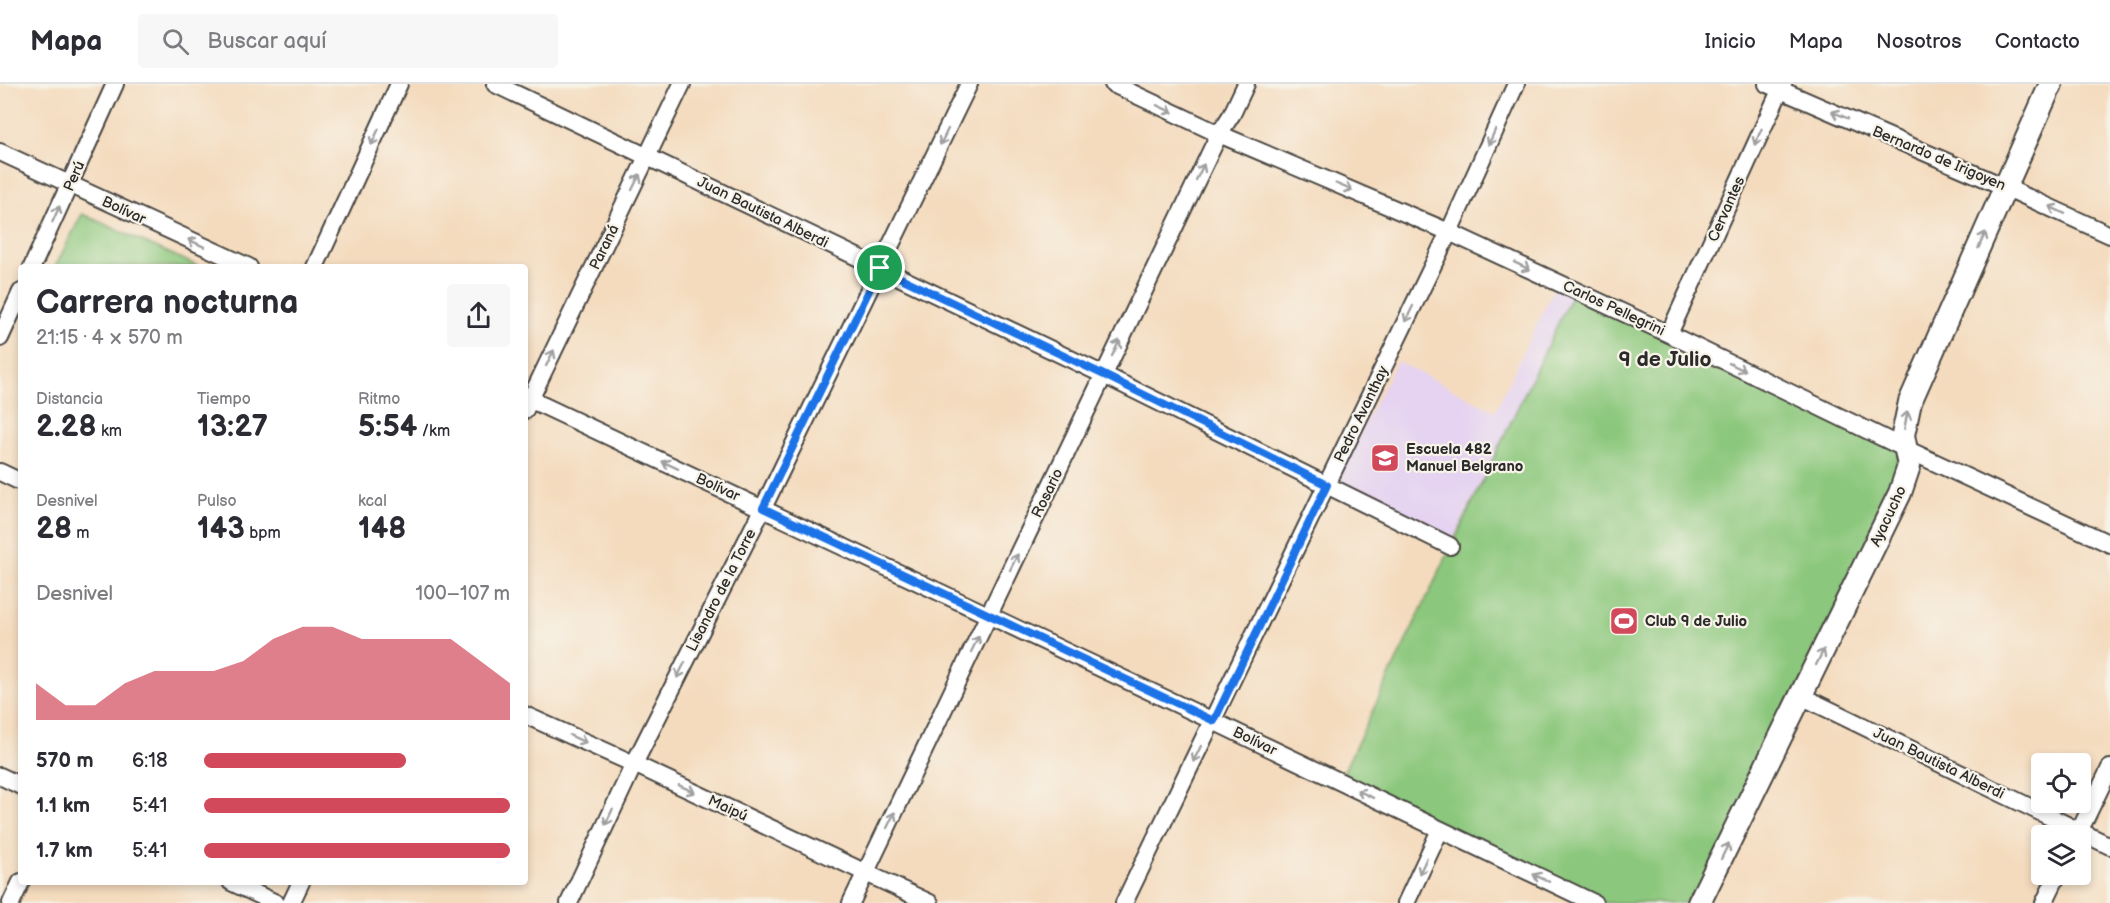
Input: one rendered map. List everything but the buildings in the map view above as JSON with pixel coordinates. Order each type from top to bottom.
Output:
[{"type":"street","name":"Perú","points":[[33,264],[115,84]]},
{"type":"street","points":[[316,264],[399,84]]},
{"type":"street","name":"Juan Bautista Alberdi","points":[[495,84],[1104,375],[1450,546]]},
{"type":"street","name":"Paraná","points":[[528,400],[682,84]]},
{"type":"street","name":"Lisandro de la Torre","points":[[569,903],[634,764],[763,508],[969,84]]},
{"type":"street","name":"Carlos Pellegrini","points":[[1113,84],[1219,134],[1449,232],[2110,544]]},
{"type":"street","name":"Rosario","points":[[851,903],[1219,134],[1232,114],[1246,84]]},
{"type":"street","name":"Pedro Avanthay","points":[[1124,903],[1449,232],[1516,84]]},
{"type":"street","name":"Ayacucho","points":[[1699,903],[1900,493],[1909,466],[1903,435],[1910,402],[2051,84]]},
{"type":"street","name":"Bernardo de Irigoyen","points":[[1777,86],[2110,235]]},
{"type":"street","name":"Cervantes","points":[[1669,334],[1777,86]]},
{"type":"street","name":"Bolívar","points":[[0,152],[242,264]]},
{"type":"street","points":[[0,338],[18,299]]},
{"type":"street","name":"Bolívar","points":[[528,402],[763,508],[1594,903]]},
{"type":"street","points":[[0,472],[18,481]]},
{"type":"street","name":"Juan Bautista Alberdi","points":[[1801,696],[2062,825]]},
{"type":"street","name":"Maipú","points":[[528,716],[930,903]]},
{"type":"street","points":[[2082,825],[2110,768]]},
{"type":"street","points":[[0,776],[18,785]]},
{"type":"street","points":[[1406,903],[1440,830]]},
{"type":"street","name":"Juan Bautista Alberdi","points":[[2091,838],[2110,846]]},
{"type":"street","points":[[11,903],[20,885]]},
{"type":"street","points":[[237,885],[276,903]]},
{"type":"street","points":[[291,903],[300,885]]},
{"type":"street","points":[[2044,903],[2053,885]]},
{"type":"shaded area","points":[[1557,282],[1574,290],[1450,546],[1334,482],[1397,361],[1495,411]]},
{"type":"green space","points":[[82,214],[193,264],[57,264]]},
{"type":"green space","name":"Club 9 de Julio","points":[[1574,290],[1906,449],[1801,696],[1699,903],[1594,903],[1339,781]]},
{"type":"place","name":"Escuela 482 Manuel Belgrano","points":[[1385,458]]},
{"type":"place","name":"Club 9 de Julio","points":[[1624,621]]},
{"type":"district","name":"9 de Julio","points":[[1665,359]]},
{"type":"route","points":[[880,268],[1327,485],[1214,721],[763,508],[880,268]]}]
